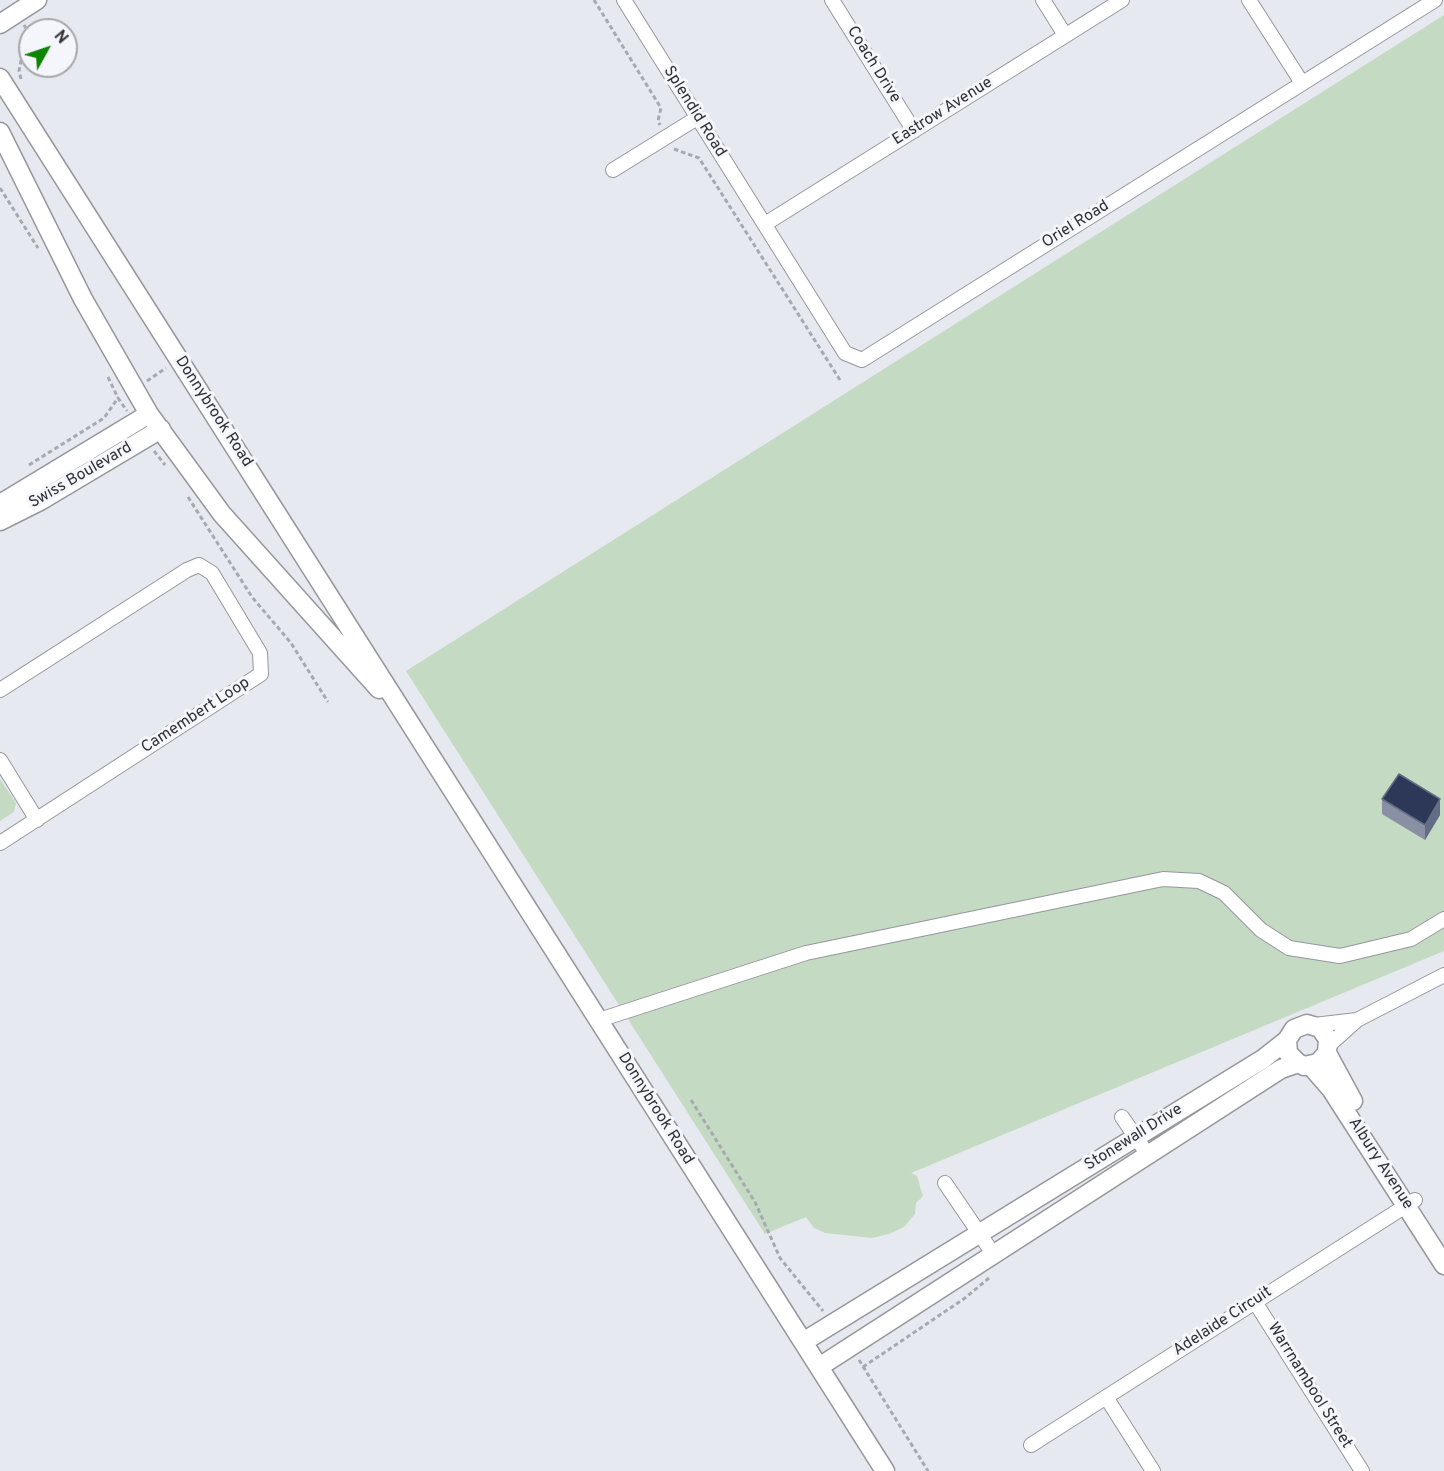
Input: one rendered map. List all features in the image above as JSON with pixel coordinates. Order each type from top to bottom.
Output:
[{"type":"main road","points":[[0,24],[37,0]]},
{"type":"main road","name":"Donnybrook Road","points":[[0,78],[885,1471]]},
{"type":"main road","name":"Donnybrook Road","points":[[0,132],[142,418],[161,429],[222,514],[362,669],[426,746]]},
{"type":"main road","name":"Swiss Boulevard","points":[[0,504],[142,418]]},
{"type":"main road","name":"Swiss Boulevard","points":[[0,521],[40,501],[161,429]]},
{"type":"main road","points":[[1307,1024],[1314,1025],[1325,1033],[1328,1050],[1323,1059],[1304,1064],[1288,1053],[1287,1040],[1294,1029],[1307,1024]]},
{"type":"main road","name":"Stonewall Drive","points":[[803,1342],[1263,1059],[1287,1040]]},
{"type":"main road","name":"Albury Avenue","points":[[1328,1050],[1341,1082],[1411,1202],[1444,1265]]},
{"type":"main road","name":"Albury Avenue","points":[[1304,1064],[1331,1089],[1411,1202],[1444,1244]]},
{"type":"main road","name":"Stonewall Drive","points":[[819,1367],[1281,1069],[1304,1064]]},
{"type":"street","name":"Splendid Road","points":[[624,0],[765,224]]},
{"type":"street","name":"Coach Drive","points":[[832,0],[914,131]]},
{"type":"street","points":[[1042,0],[1065,35]]},
{"type":"street","name":"Eastrow Avenue","points":[[765,224],[1122,0]]},
{"type":"street","points":[[1250,0],[1302,82]]},
{"type":"street","name":"Oriel Road","points":[[765,224],[845,353],[862,360],[1435,0]]},
{"type":"street","points":[[613,170],[697,118]]},
{"type":"street","name":"Camembert Loop","points":[[0,690],[177,576],[199,565],[212,573],[260,653],[261,674],[0,843]]},
{"type":"street","points":[[0,760],[37,820]]},
{"type":"street","points":[[599,1020],[806,953],[1163,879],[1199,881],[1224,893],[1261,930],[1289,948],[1340,956],[1411,939],[1444,919]]},
{"type":"street","points":[[1328,1050],[1357,1020],[1444,975]]},
{"type":"street","points":[[1314,1025],[1357,1020]]},
{"type":"street","points":[[1122,1117],[1148,1155]]},
{"type":"street","points":[[945,1183],[994,1255]]},
{"type":"street","name":"Adelaide Circuit","points":[[1031,1445],[1411,1202]]},
{"type":"street","name":"Warrnambool Street","points":[[1255,1302],[1362,1471]]},
{"type":"street","points":[[1106,1397],[1153,1471]]},
{"type":"path","points":[[594,0],[661,108],[658,121],[666,137],[674,149],[699,158],[840,380]]},
{"type":"path","points":[[16,13],[27,30],[19,71],[22,83]]},
{"type":"path","points":[[28,466],[104,418],[118,398],[142,418]]},
{"type":"path","points":[[145,439],[171,471]]},
{"type":"path","points":[[183,490],[252,597],[291,643],[328,702]]},
{"type":"path","points":[[691,1100],[755,1202],[780,1258],[812,1301],[834,1322]]},
{"type":"path","points":[[851,1347],[928,1471]]},
{"type":"green space","points":[[1444,15],[1444,951],[911,1173],[917,1176],[923,1196],[916,1203],[915,1214],[904,1227],[889,1234],[872,1238],[825,1233],[814,1228],[806,1217],[765,1234],[406,671]]},
{"type":"green space","points":[[0,779],[16,803],[14,812],[0,821]]},
{"type":"building","points":[[1399,774],[1440,799],[1425,825],[1382,799]]}]
